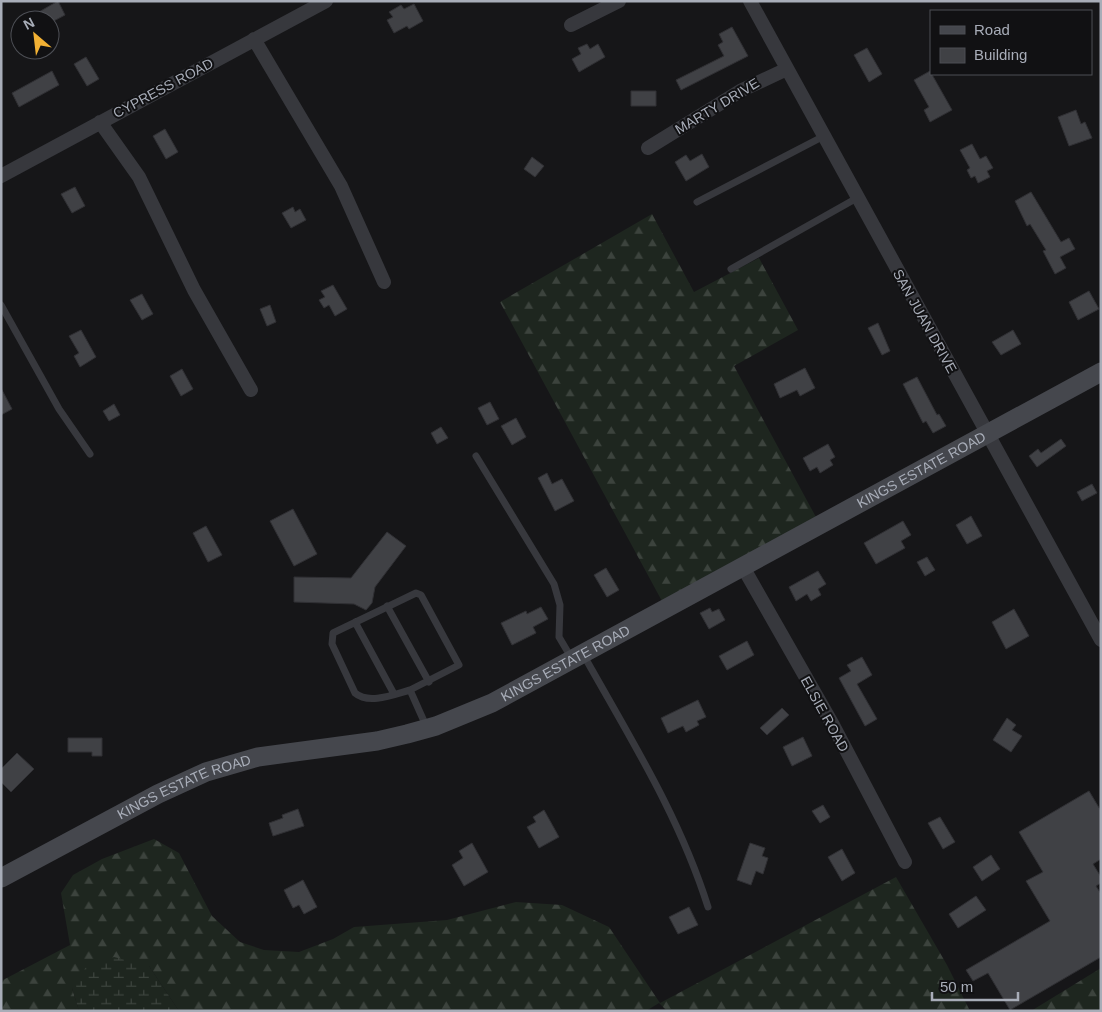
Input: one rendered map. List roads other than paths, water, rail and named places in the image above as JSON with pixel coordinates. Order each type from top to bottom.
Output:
[{"type":"street","name":"CYPRESS ROAD","points":[[1,176],[326,1]]},
{"type":"street","points":[[571,25],[619,1]]},
{"type":"street","name":"SAN JUAN DRIVE","points":[[750,1],[1101,640]]},
{"type":"street","points":[[254,39],[341,186],[384,282]]},
{"type":"street","name":"MARTY DRIVE","points":[[648,148],[742,90],[788,69]]},
{"type":"street","points":[[100,122],[139,177],[194,290],[251,390]]},
{"type":"street","name":"KINGS ESTATE ROAD","points":[[1,878],[158,794],[206,772],[258,757],[377,741],[427,728],[492,703],[1101,372]]},
{"type":"street","name":"ELSIE ROAD","points":[[743,567],[833,725],[905,862]]},
{"type":"lane","points":[[696,202],[824,136]]},
{"type":"lane","points":[[731,269],[857,198]]},
{"type":"lane","points":[[1,305],[35,369],[90,454]]},
{"type":"lane","points":[[476,456],[554,584],[560,605],[559,637],[577,657],[650,768],[698,875],[708,908]]},
{"type":"lane","points":[[410,594],[421,595],[458,661],[457,668],[410,690],[366,698],[355,694],[332,644],[331,637],[333,632],[387,606],[410,594]]},
{"type":"lane","points":[[387,606],[429,682]]},
{"type":"lane","points":[[355,622],[394,694]]},
{"type":"lane","points":[[410,690],[427,728]]}]
